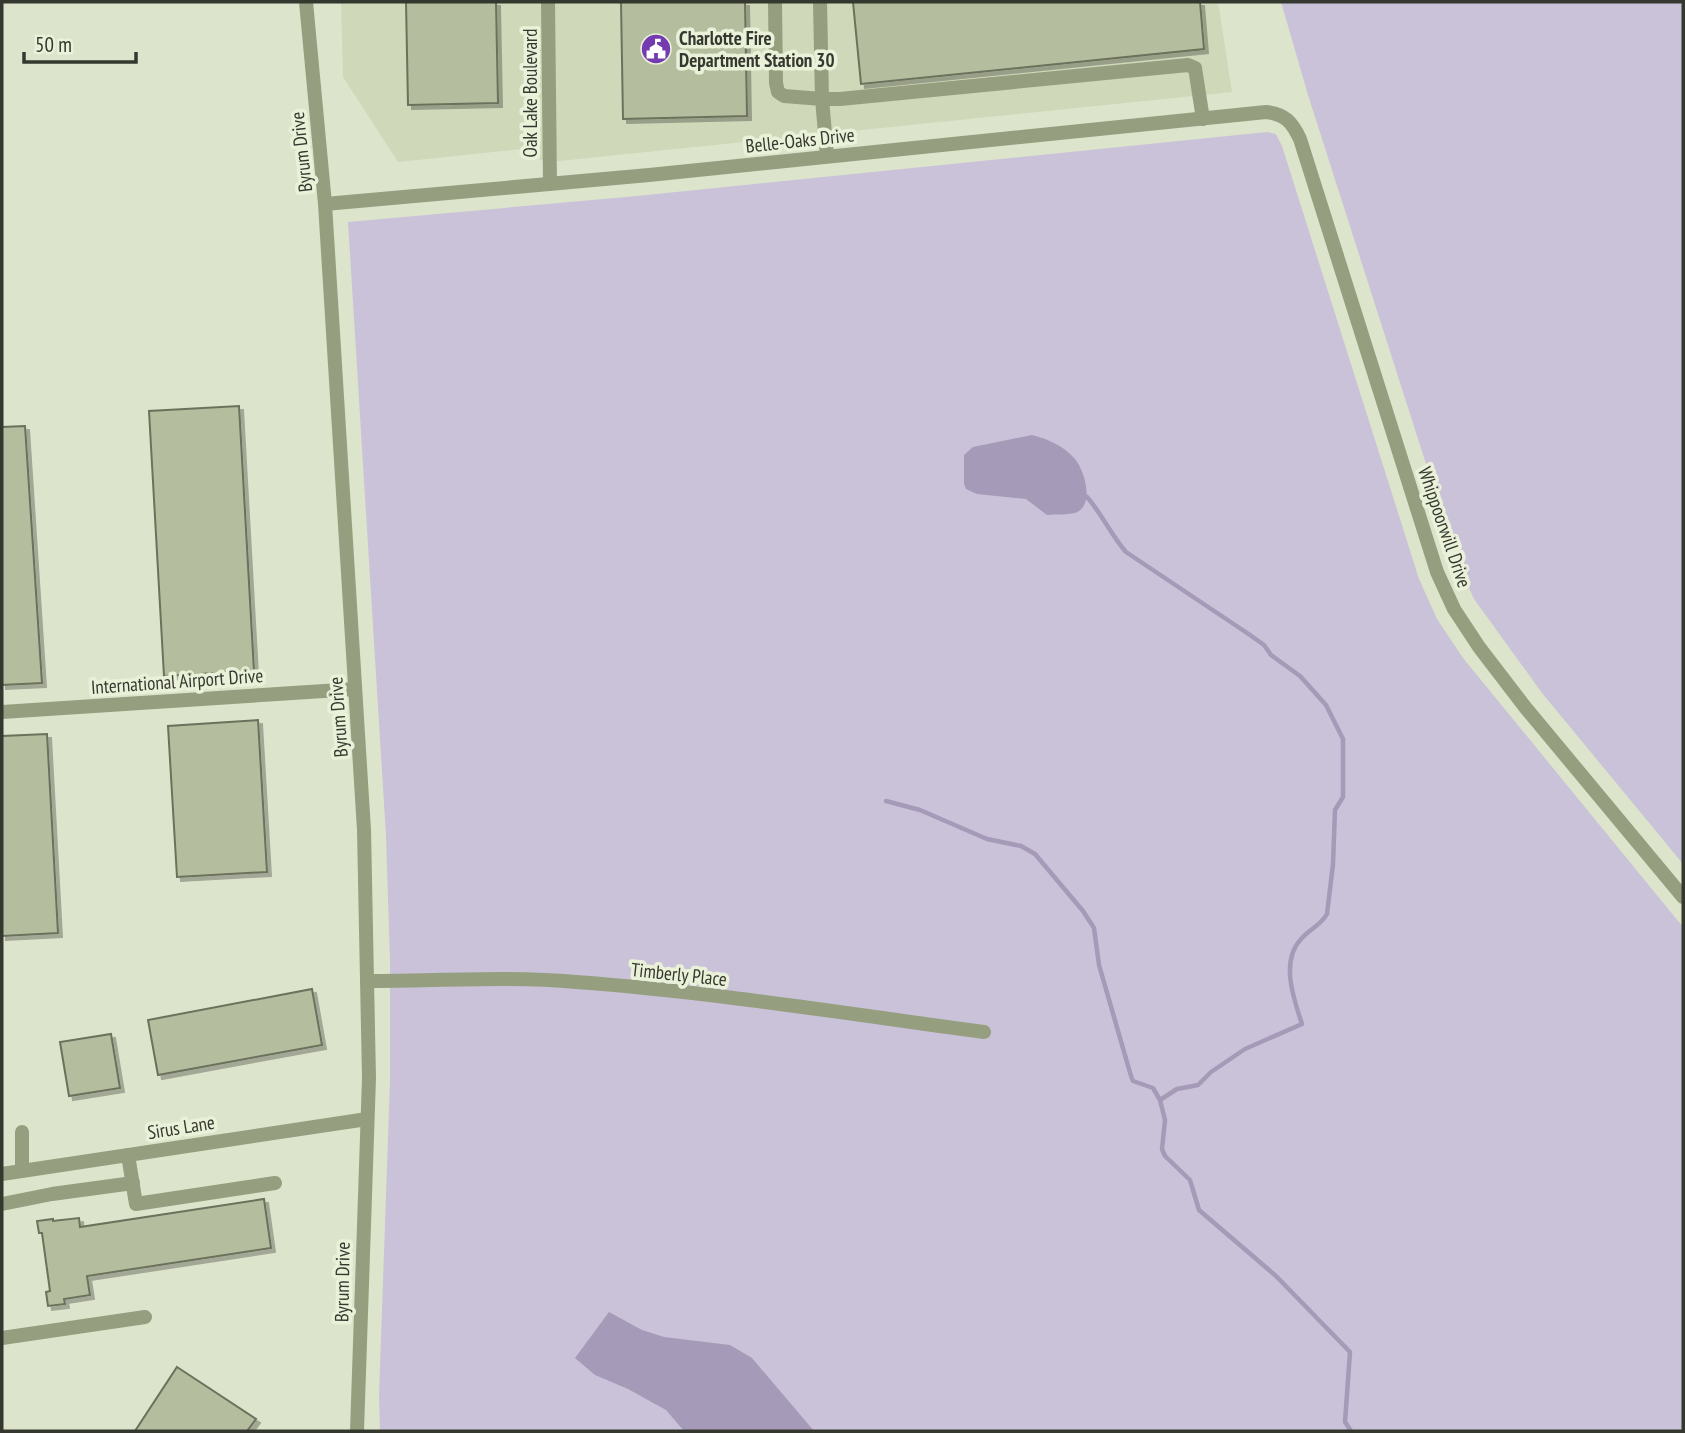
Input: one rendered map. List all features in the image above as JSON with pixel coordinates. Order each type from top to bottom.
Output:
[{"type":"street","name":"Byrum Drive","points":[[306,2],[325,204],[364,830],[368,981],[367,1119],[357,1431]]},
{"type":"street","name":"Oak Lake Boulevard","points":[[548,2],[550,184]]},
{"type":"street","points":[[775,2],[776,83],[778,92],[785,96],[840,99],[1188,65],[1195,68],[1203,119]]},
{"type":"street","points":[[820,2],[822,99],[827,156]]},
{"type":"street","name":"Belle-Oaks Drive","points":[[325,204],[1266,112],[1279,114]]},
{"type":"street","name":"Whippoorwill Drive","points":[[1279,114],[1289,120],[1300,139],[1437,572],[1454,609],[1479,647],[1525,706],[1683,897]]},
{"type":"street","name":"International Airport Drive","points":[[2,712],[355,689]]},
{"type":"street","name":"Timberly Place","points":[[368,981],[529,979],[577,982],[737,999],[984,1032]]},
{"type":"street","name":"Sirus Lane","points":[[2,1174],[367,1119]]},
{"type":"street","points":[[22,1132],[22,1171]]},
{"type":"street","points":[[128,1155],[136,1204],[275,1183]]},
{"type":"street","points":[[2,1205],[52,1194],[133,1183]]},
{"type":"street","points":[[2,1338],[145,1317]]},
{"type":"shaded area","points":[[341,2],[1218,2],[1232,92],[559,161],[540,160],[540,147],[398,162],[343,77]]},
{"type":"shaded area","points":[[1281,2],[1683,2],[1683,864],[1542,693],[1474,599],[1458,564],[1308,95]]},
{"type":"shaded area","points":[[1267,132],[1276,134],[1282,146],[1419,579],[1437,619],[1463,658],[1683,927],[1683,1431],[380,1431],[390,1080],[390,960],[386,836],[348,222],[637,196]]},
{"type":"shaded area","points":[[1032,435],[1061,447],[1079,464],[1085,480],[1086,496],[1085,503],[1075,513],[1047,515],[1026,499],[977,494],[966,489],[964,455],[973,447]]},
{"type":"shaded area","points":[[609,1312],[642,1330],[664,1337],[730,1345],[752,1358],[814,1431],[684,1431],[666,1410],[595,1375],[575,1358]]},
{"type":"building","points":[[406,2],[496,2],[498,103],[408,105]]},
{"type":"building","points":[[621,2],[745,2],[747,116],[623,119]]},
{"type":"building","points":[[853,2],[1200,2],[1204,49],[861,84]]},
{"type":"building","points":[[239,406],[254,671],[164,676],[149,411]]},
{"type":"building","points":[[25,426],[42,683],[2,685],[2,427]]},
{"type":"building","points":[[258,720],[267,872],[177,877],[168,726]]},
{"type":"building","points":[[47,734],[58,933],[2,936],[2,736]]},
{"type":"building","points":[[312,989],[322,1045],[158,1075],[148,1020]]},
{"type":"building","points":[[111,1034],[120,1088],[69,1096],[60,1042]]},
{"type":"building","points":[[264,1199],[271,1248],[87,1276],[90,1295],[64,1299],[65,1304],[48,1306],[46,1292],[50,1291],[42,1233],[39,1233],[37,1221],[79,1218],[80,1227]]},
{"type":"building","points":[[177,1367],[256,1419],[247,1431],[135,1431]]},
{"type":"waterway","points":[[1087,497],[1126,552],[1250,635],[1264,645],[1271,655],[1300,676],[1326,705],[1343,739],[1343,797],[1335,810],[1333,864],[1327,914],[1302,938],[1291,957],[1290,979],[1302,1024],[1245,1049],[1211,1072],[1198,1085],[1177,1089],[1160,1100]]},
{"type":"waterway","points":[[886,801],[920,810],[987,839],[1021,846],[1035,854],[1083,911],[1094,928],[1099,965],[1133,1081],[1153,1088],[1160,1100],[1165,1120],[1162,1149],[1165,1156],[1190,1180],[1199,1210],[1276,1276],[1350,1352],[1345,1422],[1351,1431]]},
{"type":"place","name":"Charlotte Fire Department Station 30","points":[[656,49]]}]
